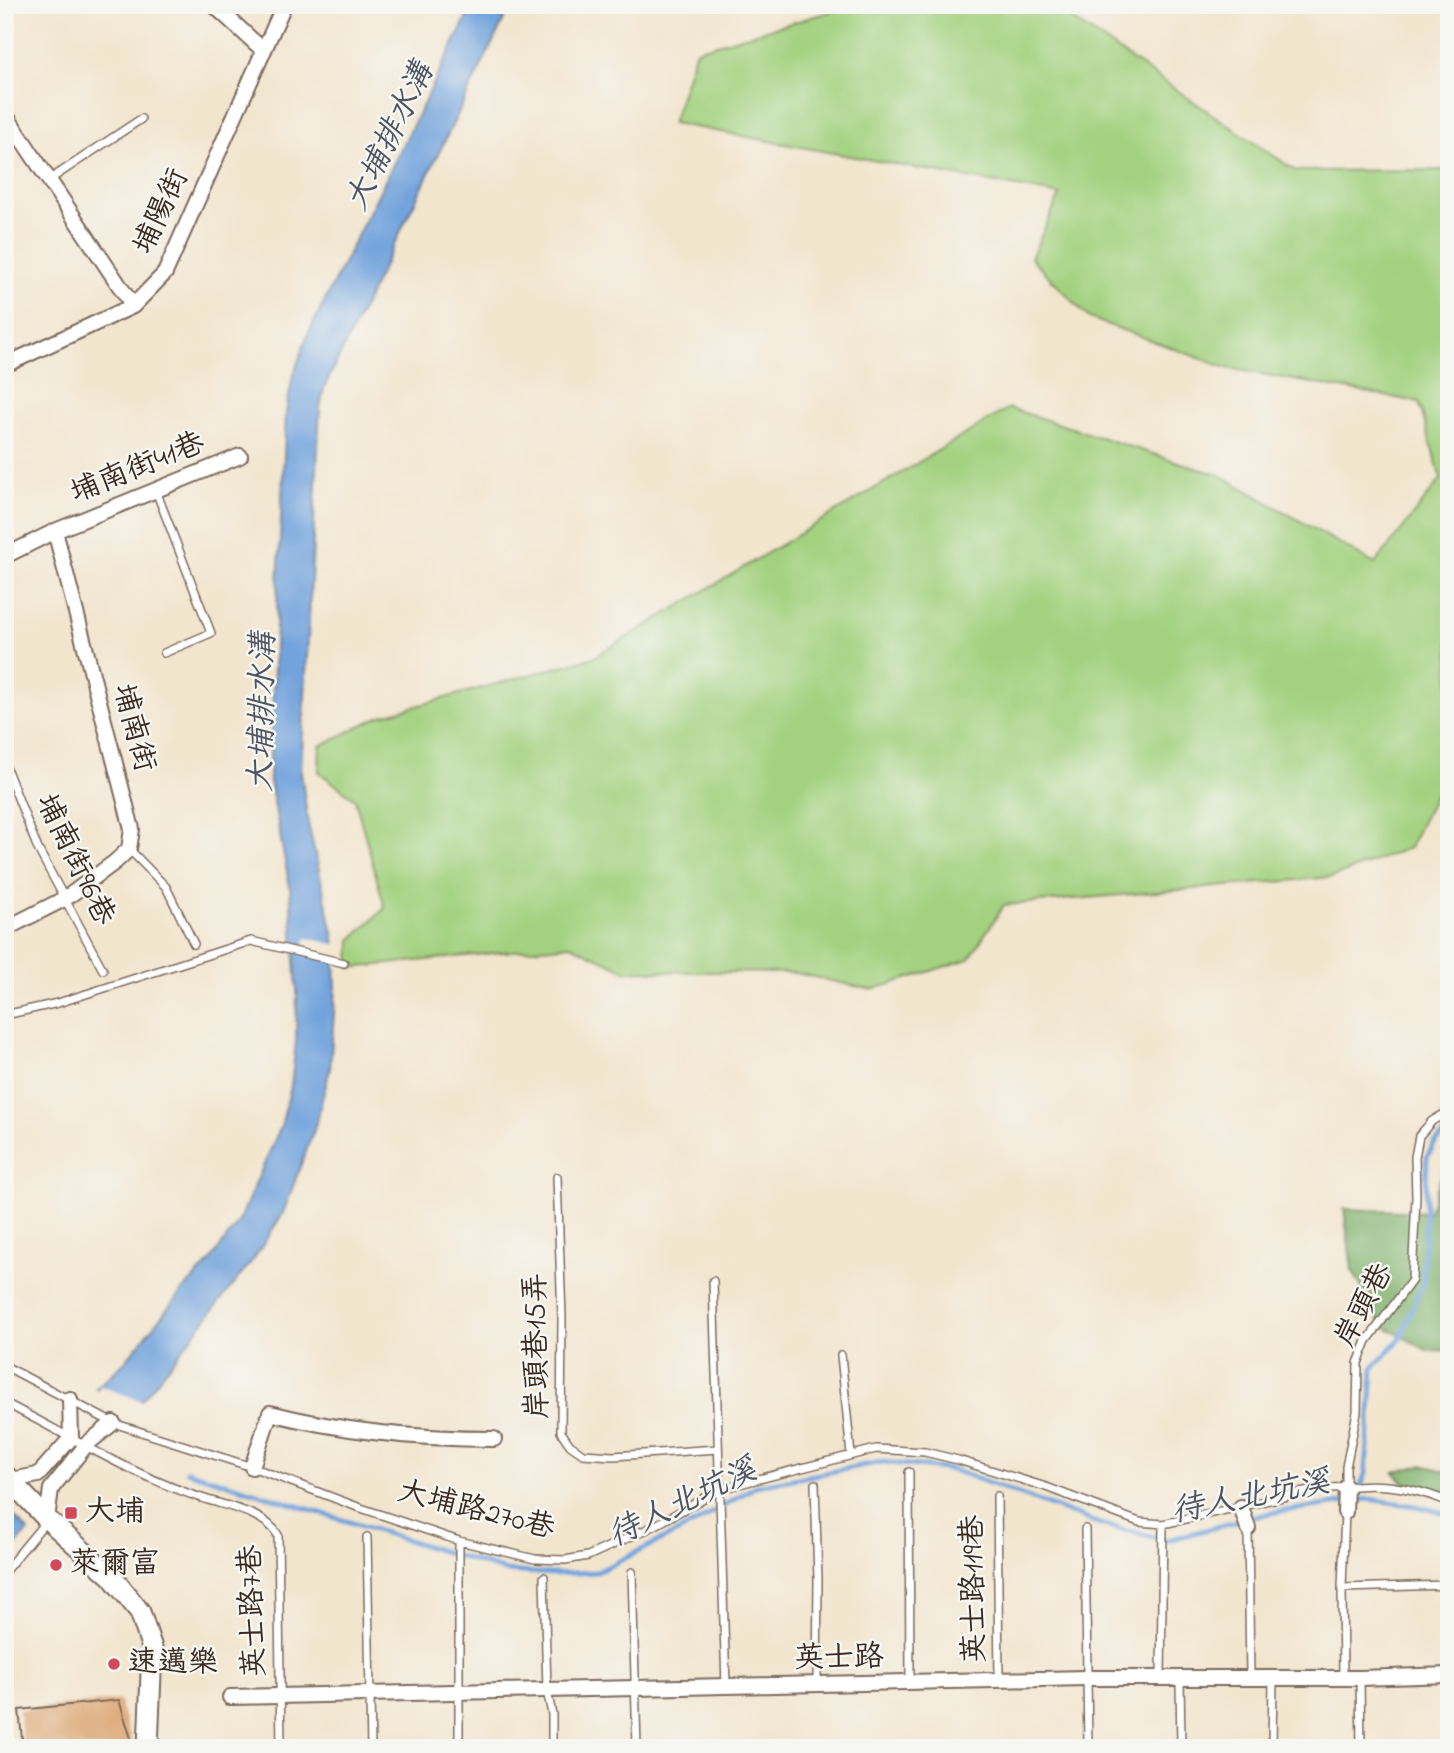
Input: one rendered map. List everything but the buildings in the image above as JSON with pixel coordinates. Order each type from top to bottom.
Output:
[{"type":"main road","points":[[7,1480],[112,1577],[140,1612],[152,1648],[148,1748]]},
{"type":"street","points":[[214,5],[263,50]]},
{"type":"street","name":"埔陽街","points":[[5,365],[133,306],[165,273],[284,5]]},
{"type":"street","points":[[5,114],[133,306]]},
{"type":"street","name":"埔南街41巷","points":[[55,531],[240,456]]},
{"type":"street","points":[[5,556],[55,531]]},
{"type":"street","name":"埔南街","points":[[55,531],[132,828],[129,849]]},
{"type":"street","points":[[5,929],[66,898],[129,849]]},
{"type":"street","points":[[7,1480],[38,1475],[71,1438],[70,1399]]},
{"type":"street","name":"大埔路270巷","points":[[252,1467],[270,1413],[359,1432],[442,1439],[494,1439]]},
{"type":"street","points":[[47,1519],[51,1489],[87,1444],[113,1423]]},
{"type":"street","points":[[1345,1511],[1346,1488]]},
{"type":"street","points":[[1241,1507],[1248,1528]]},
{"type":"street","name":"英士路","points":[[230,1697],[1087,1678],[1360,1678],[1449,1675]]},
{"type":"lane","points":[[49,180],[141,119]]},
{"type":"lane","points":[[156,491],[211,633],[164,653]]},
{"type":"lane","name":"埔南街96巷","points":[[6,767],[38,849],[103,970]]},
{"type":"lane","points":[[129,849],[166,887],[194,944]]},
{"type":"lane","points":[[5,1015],[58,1003],[251,941],[344,963]]},
{"type":"lane","name":"岸頭巷","points":[[1346,1488],[1346,1468],[1357,1412],[1358,1363],[1367,1341],[1412,1280],[1415,1157],[1419,1136],[1432,1121],[1449,1111]]},
{"type":"lane","name":"岸頭巷15弄","points":[[557,1177],[562,1317],[561,1432],[570,1445],[583,1454],[613,1456],[718,1449]]},
{"type":"lane","points":[[713,1281],[726,1687]]},
{"type":"lane","points":[[841,1355],[852,1455]]},
{"type":"lane","name":"大埔路270巷","points":[[5,1366],[113,1423],[252,1467],[459,1541],[535,1559],[565,1560],[588,1556],[654,1526],[720,1489]]},
{"type":"lane","points":[[5,1403],[87,1444]]},
{"type":"lane","name":"英士路7巷","points":[[87,1444],[148,1478],[271,1524],[278,1535],[281,1748]]},
{"type":"lane","points":[[720,1489],[876,1449],[925,1452],[1046,1487],[1139,1522],[1163,1524],[1318,1489],[1346,1488],[1369,1483],[1425,1492],[1449,1502]]},
{"type":"lane","points":[[908,1472],[910,1684]]},
{"type":"lane","points":[[815,1484],[817,1685]]},
{"type":"lane","name":"英士路119巷","points":[[997,1496],[999,1682]]},
{"type":"lane","points":[[1343,1678],[1345,1511]]},
{"type":"lane","points":[[5,1571],[47,1519]]},
{"type":"lane","points":[[1161,1678],[1163,1524]]},
{"type":"lane","points":[[1248,1528],[1250,1678]]},
{"type":"lane","points":[[1085,1529],[1088,1748]]},
{"type":"lane","points":[[367,1537],[372,1748]]},
{"type":"lane","points":[[459,1541],[459,1748]]},
{"type":"lane","points":[[632,1572],[637,1748]]},
{"type":"lane","points":[[544,1577],[547,1691],[552,1748]]},
{"type":"lane","points":[[1342,1588],[1449,1585]]},
{"type":"lane","points":[[1180,1677],[1181,1748]]},
{"type":"lane","points":[[1272,1748],[1273,1678]]},
{"type":"lane","points":[[1360,1678],[1362,1748]]},
{"type":"green space","points":[[854,5],[1051,5],[1296,171],[1449,170],[1449,766],[1409,848],[1333,877],[1004,905],[969,959],[872,990],[796,973],[626,971],[571,945],[350,968],[351,940],[385,908],[355,799],[319,772],[320,746],[380,716],[594,657],[1009,408],[1222,476],[1375,564],[1441,479],[1419,402],[1227,368],[1089,318],[1031,258],[1060,195],[672,123],[696,50]]},
{"type":"green space","points":[[1449,1153],[1449,1350],[1428,1351],[1382,1325],[1352,1270],[1344,1209],[1429,1212]]},
{"type":"green space","points":[[1422,1465],[1449,1472],[1449,1497],[1409,1489],[1394,1472]]},
{"type":"water","points":[[473,5],[511,5],[324,388],[320,408],[301,772],[308,823],[334,937],[336,987],[330,1069],[314,1130],[283,1213],[255,1257],[143,1399],[133,1404],[96,1388],[123,1364],[183,1290],[209,1263],[239,1221],[281,1126],[291,1086],[296,1041],[297,991],[290,888],[269,776],[286,412],[292,380],[307,336]]},
{"type":"water","points":[[5,1507],[28,1531],[5,1559]]},
{"type":"pier","points":[[306,938],[338,945],[338,959],[303,952]]},
{"type":"pier","points":[[101,1386],[141,1401],[131,1407],[95,1392]]},
{"type":"waterway","points":[[1355,1502],[1366,1473],[1373,1368],[1400,1339],[1423,1283],[1427,1157],[1434,1144],[1449,1129]]},
{"type":"waterway","name":"待人北坑溪","points":[[187,1471],[506,1571],[553,1574],[597,1572],[696,1523],[756,1486],[882,1462],[953,1470],[1103,1525],[1167,1540],[1270,1513],[1369,1499],[1449,1514]]},
{"type":"place","name":"大埔","points":[[71,1513]]},
{"type":"place","name":"萊爾富","points":[[56,1565]]},
{"type":"place","name":"速邁樂","points":[[114,1664]]},
{"type":"water label","name":"大埔排水溝","points":[[391,137]]},
{"type":"water label","name":"大埔排水溝","points":[[264,712]]}]
